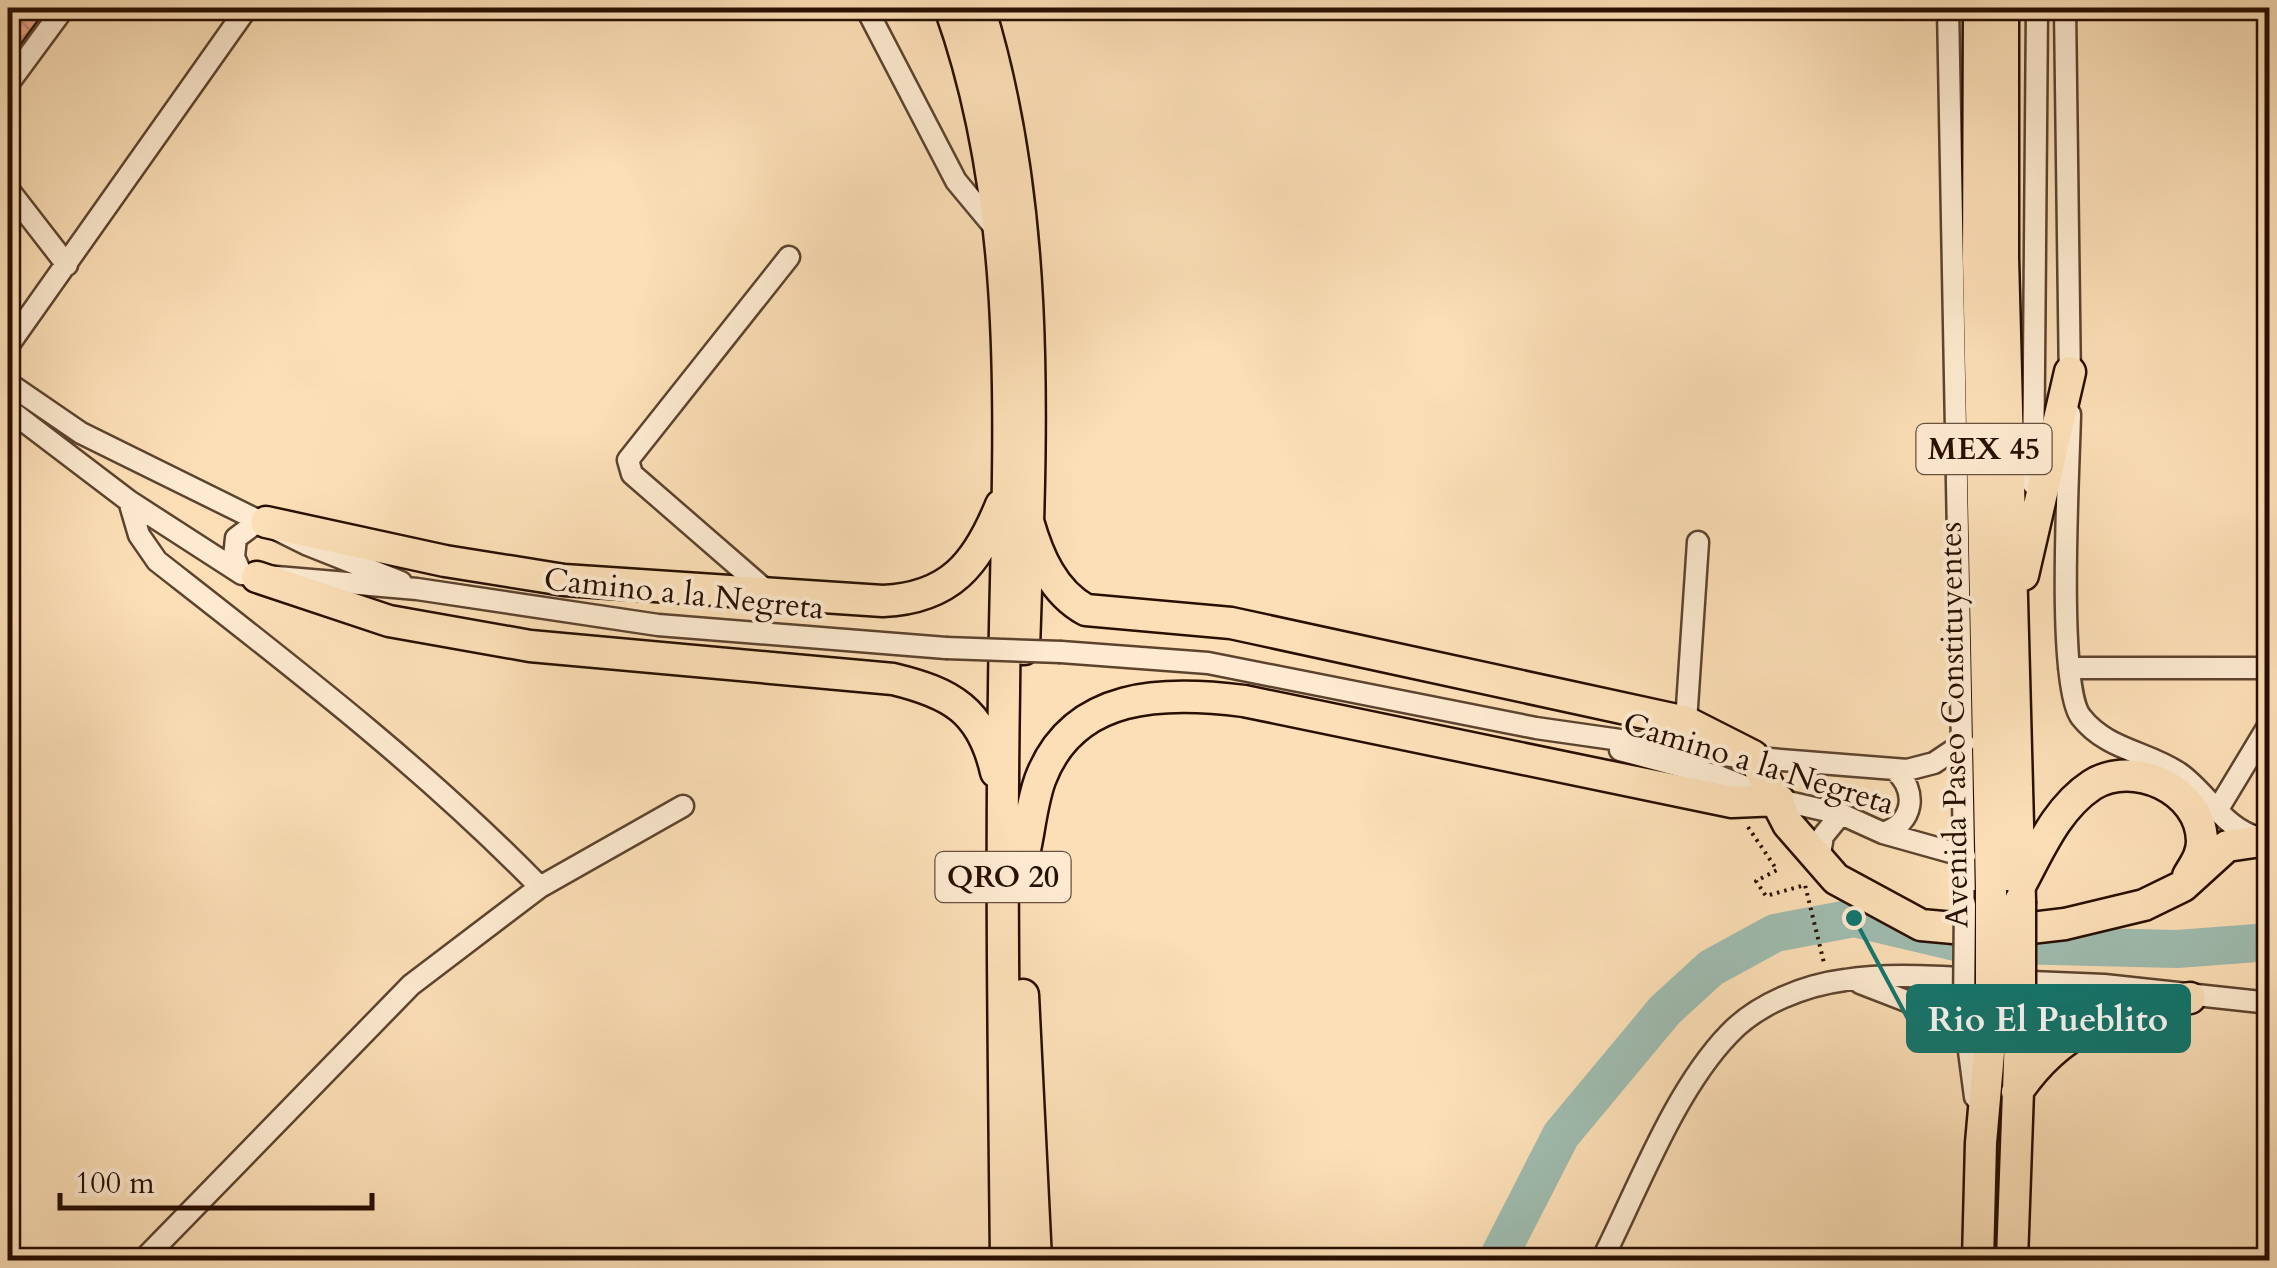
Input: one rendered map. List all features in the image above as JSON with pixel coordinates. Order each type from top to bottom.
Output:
[{"type":"highway","name":"QRO 20","points":[[950,8],[980,102],[1006,288],[1002,805],[1006,1260]]},
{"type":"highway","name":"QRO 20","points":[[978,8],[1012,142],[1026,244],[1028,520],[1018,878],[1036,1260]]},
{"type":"highway","name":"Avenida Paseo Constituyentes","points":[[1979,8],[1978,260],[1999,896]]},
{"type":"highway","name":"Avenida Paseo Constituyentes","points":[[1978,1260],[1985,1025],[1999,896],[2012,627],[2003,8]]},
{"type":"highway","points":[[2012,627],[2070,372]]},
{"type":"highway","points":[[263,521],[446,560],[564,580],[883,601],[928,594],[968,566],[986,540],[1006,494]]},
{"type":"highway","points":[[1028,520],[1048,572],[1073,602],[1086,610],[1231,623],[1686,722],[1753,756],[1788,824],[1848,888],[1921,925],[1975,932],[2065,924],[2144,905],[2184,886],[2227,846],[2250,839],[2269,840]]},
{"type":"highway","points":[[250,576],[389,621],[530,646],[893,679],[928,687],[949,696],[975,722],[990,748],[1002,805]]},
{"type":"highway","points":[[1018,878],[1034,800],[1058,743],[1104,710],[1168,694],[1244,701],[1732,802],[1779,800]]},
{"type":"highway","points":[[1999,896],[2080,795],[2096,783],[2132,774],[2166,786],[2200,826],[2201,854],[2184,886]]},
{"type":"highway","points":[[2018,1092],[2053,1050],[2077,1030],[2116,1014],[2190,998]]},
{"type":"highway","name":"Avenida Paseo Constituyentes","points":[[1985,1025],[2018,1092],[2012,1260]]},
{"type":"street","points":[[8,84],[64,8]]},
{"type":"street","points":[[8,346],[247,8]]},
{"type":"street","points":[[866,8],[956,181],[1000,234]]},
{"type":"street","points":[[1844,980],[1892,992],[1985,1025],[1999,896],[1965,856],[1948,8]]},
{"type":"street","points":[[2029,546],[2036,422],[2036,8]]},
{"type":"street","points":[[2065,8],[2069,668],[2073,703],[2100,736],[2179,773],[2238,831],[2269,840]]},
{"type":"street","points":[[8,189],[68,265]]},
{"type":"street","points":[[768,592],[632,474],[628,460],[790,257]]},
{"type":"street","name":"Camino a la Negreta","points":[[8,383],[81,433],[308,545],[416,589]]},
{"type":"street","name":"Camino a la Negreta","points":[[8,409],[129,501],[250,576],[416,589],[658,626],[1208,663],[1536,728],[1722,777],[1779,800],[1841,814],[1883,833],[1965,856]]},
{"type":"street","points":[[129,501],[139,535],[158,561],[344,704],[489,835],[540,887]]},
{"type":"street","points":[[250,576],[234,558],[236,538],[263,521]]},
{"type":"street","points":[[1686,722],[1698,542]]},
{"type":"street","points":[[2069,668],[2270,668]]},
{"type":"street","points":[[2218,809],[2270,723]]},
{"type":"street","name":"Camino a la Negreta","points":[[1536,728],[1894,770],[1923,767],[1964,743]]},
{"type":"street","points":[[1883,833],[1900,826],[1910,805],[1908,785],[1894,770]]},
{"type":"street","points":[[143,1260],[411,985],[540,887],[683,806]]},
{"type":"street","points":[[1818,860],[1823,836],[1841,814]]},
{"type":"street","points":[[1602,1260],[1691,1084],[1729,1033],[1762,1008],[1844,980],[1896,976],[2104,985],[2190,998],[2270,1003]]},
{"type":"path","points":[[1732,802],[1777,870],[1756,881],[1766,896],[1804,885],[1826,963],[1813,966]]},
{"type":"building","points":[[8,8],[47,8],[8,62]]},
{"type":"waterway","points":[[1497,1260],[1561,1135],[1665,1010],[1711,968],[1775,933],[1854,918],[1964,944],[2177,949],[2270,942]]},
{"type":"place","name":"Rio El Pueblito","points":[[1854,918]]}]
